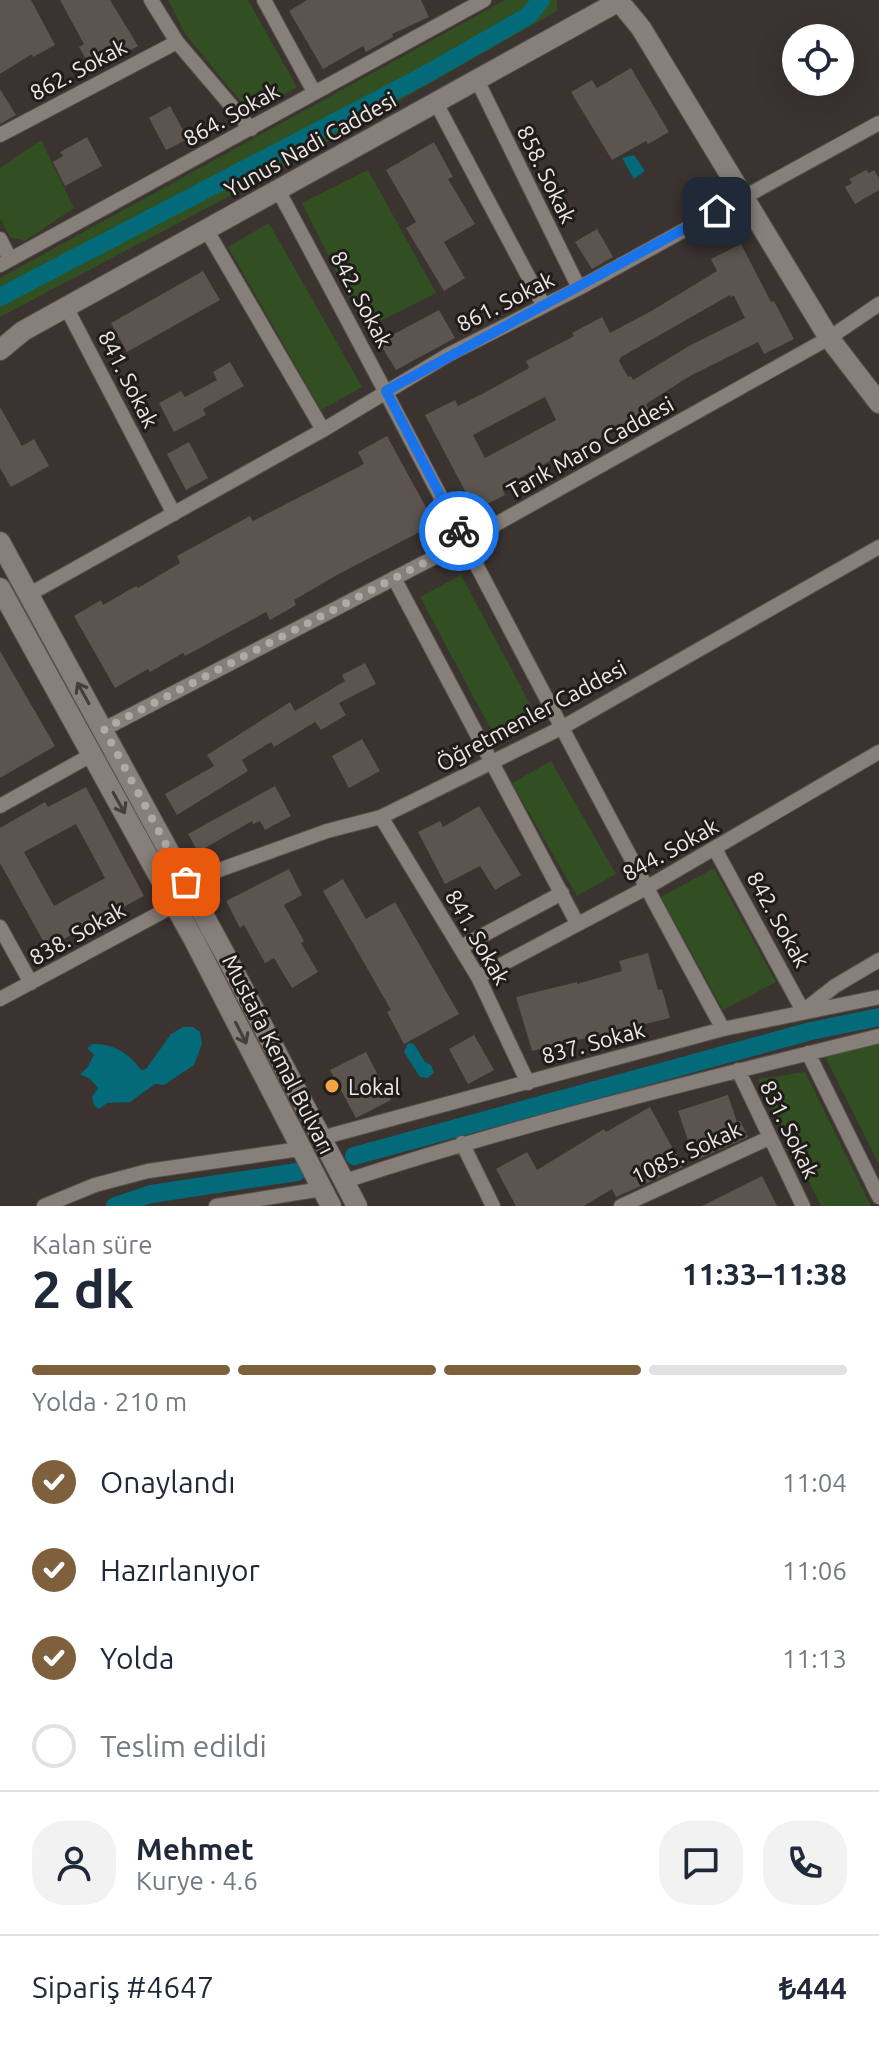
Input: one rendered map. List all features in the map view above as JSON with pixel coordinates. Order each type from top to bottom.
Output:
[{"type":"main road","name":"Yunus Nadi Caddesi","points":[[0,339],[23,331],[620,0]]},
{"type":"main road","points":[[620,0],[641,28],[829,338],[879,403]]},
{"type":"main road","name":"Yunus Nadi Caddesi","points":[[0,350],[23,331]]},
{"type":"main road","name":"Mustafa Kemal Bulvarı","points":[[0,542],[104,729],[357,1206]]},
{"type":"main road","name":"Mustafa Kemal Bulvarı","points":[[0,588],[175,905],[327,1197]]},
{"type":"street","points":[[151,0],[177,42],[251,129]]},
{"type":"street","points":[[264,0],[314,92]]},
{"type":"street","name":"864. Sokak","points":[[5,262],[484,0]]},
{"type":"street","name":"862. Sokak","points":[[0,135],[177,42]]},
{"type":"street","name":"858. Sokak","points":[[477,80],[579,288]]},
{"type":"street","points":[[436,103],[544,306]]},
{"type":"street","name":"861. Sokak","points":[[28,595],[323,430],[448,355],[579,288],[879,123]]},
{"type":"street","name":"842. Sokak","points":[[278,190],[723,1029]]},
{"type":"street","points":[[206,229],[323,430]]},
{"type":"street","points":[[0,239],[5,262]]},
{"type":"street","name":"Tarık Maro Caddesi","points":[[104,729],[464,542],[829,338],[879,304]]},
{"type":"street","name":"841. Sokak","points":[[66,307],[174,514]]},
{"type":"street","name":"Öğretmenler Caddesi","points":[[186,882],[327,831],[381,817],[563,727],[879,547]]},
{"type":"street","points":[[394,578],[577,923]]},
{"type":"street","name":"844. Sokak","points":[[478,977],[646,888],[879,752]]},
{"type":"street","points":[[0,806],[93,754]]},
{"type":"street","name":"841. Sokak","points":[[381,817],[478,977],[528,1083]]},
{"type":"street","name":"842. Sokak","points":[[715,849],[803,1011]]},
{"type":"street","points":[[461,947],[562,893]]},
{"type":"street","name":"838. Sokak","points":[[0,999],[175,905]]},
{"type":"street","points":[[0,927],[31,983]]},
{"type":"street","points":[[803,1011],[835,986],[879,960]]},
{"type":"street","name":"837. Sokak","points":[[321,1138],[723,1029],[879,997]]},
{"type":"street","points":[[345,1181],[462,1143],[879,1036]]},
{"type":"street","points":[[808,1053],[879,1197]]},
{"type":"street","name":"831. Sokak","points":[[738,1070],[803,1206]]},
{"type":"street","name":"1085. Sokak","points":[[621,1206],[769,1138]]},
{"type":"street","points":[[462,1143],[493,1206]]},
{"type":"street","points":[[44,1206],[95,1185],[148,1171],[300,1149]]},
{"type":"street","points":[[216,1206],[327,1197]]},
{"type":"green space","points":[[168,0],[248,0],[297,87],[251,114],[186,35]]},
{"type":"green space","points":[[505,0],[557,0],[557,11],[262,179],[0,317],[0,278]]},
{"type":"green space","points":[[41,140],[74,208],[25,241],[10,237],[0,218],[0,168]]},
{"type":"green space","points":[[368,170],[436,293],[365,329],[302,203]]},
{"type":"green space","points":[[269,223],[362,387],[321,410],[228,247]]},
{"type":"green space","points":[[461,575],[537,717],[496,739],[420,597]]},
{"type":"green space","points":[[551,761],[616,874],[577,896],[512,783]]},
{"type":"green space","points":[[714,868],[776,982],[723,1010],[661,897]]},
{"type":"green space","points":[[879,1043],[879,1164],[824,1055]]},
{"type":"green space","points":[[805,1072],[871,1206],[821,1206],[758,1079]]},
{"type":"water","points":[[634,155],[645,171],[634,179],[622,158]]},
{"type":"water","points":[[183,1027],[193,1027],[200,1032],[202,1044],[194,1065],[164,1085],[155,1084],[130,1102],[107,1103],[99,1109],[94,1106],[92,1097],[98,1088],[80,1074],[94,1055],[87,1048],[100,1044],[114,1048],[126,1054],[141,1070],[146,1069],[171,1034]]},
{"type":"water","points":[[408,1043],[414,1044],[425,1062],[431,1065],[434,1072],[428,1078],[420,1077],[404,1052]]},
{"type":"building","points":[[0,0],[31,0],[55,45],[33,57],[32,54],[0,74]]},
{"type":"building","points":[[60,0],[110,0],[138,46],[93,71],[79,47],[84,44]]},
{"type":"building","points":[[307,0],[421,0],[429,17],[392,34],[393,37],[366,52],[363,46],[323,69],[289,11]]},
{"type":"building","points":[[631,68],[669,132],[612,160],[571,92],[592,80],[597,88]]},
{"type":"building","points":[[0,89],[16,115],[0,124]]},
{"type":"building","points":[[170,106],[188,139],[166,150],[149,118]]},
{"type":"building","points":[[87,137],[102,166],[65,186],[53,162],[63,156],[60,152]]},
{"type":"building","points":[[434,142],[453,177],[448,179],[475,224],[444,242],[465,278],[444,291],[406,228],[416,222],[386,170]]},
{"type":"building","points":[[866,170],[869,173],[874,170],[879,178],[879,190],[855,204],[845,187],[852,183],[849,179]]},
{"type":"building","points":[[597,229],[613,257],[592,269],[575,242]]},
{"type":"building","points":[[741,244],[794,339],[764,354],[758,342],[690,376],[646,404],[649,411],[573,453],[571,449],[502,488],[505,495],[475,510],[425,415],[455,400],[458,406],[486,392],[529,368],[526,361],[574,336],[572,333],[602,317],[610,333],[653,310],[717,271],[711,259]],"holes":[[[730,295],[734,296],[745,318],[689,346],[633,380],[631,376],[628,377],[619,361],[621,357]],[[545,397],[556,420],[485,458],[473,435]]]},
{"type":"building","points":[[203,271],[220,300],[127,352],[111,323]]},
{"type":"building","points":[[439,310],[455,338],[396,370],[379,342]]},
{"type":"building","points":[[230,362],[244,386],[203,409],[206,415],[174,432],[159,403],[181,391],[185,397],[217,380],[213,372]]},
{"type":"building","points":[[0,407],[22,446],[34,439],[49,466],[11,487],[0,468]]},
{"type":"building","points":[[387,436],[435,524],[294,600],[296,605],[270,620],[266,612],[185,656],[183,653],[150,672],[148,669],[115,688],[74,616],[101,600],[103,605],[136,586],[138,588],[180,563],[177,556],[250,516],[253,521],[364,464],[358,452]]},
{"type":"building","points":[[189,442],[208,478],[186,490],[167,454]]},
{"type":"building","points":[[0,651],[55,746],[0,778]]},
{"type":"building","points":[[365,663],[376,684],[339,703],[346,715],[321,730],[315,722],[274,747],[271,742],[242,760],[248,771],[177,815],[165,794],[214,766],[207,755],[290,702],[295,711],[345,681],[342,675]]},
{"type":"building","points":[[362,739],[380,771],[349,788],[332,756]]},
{"type":"building","points":[[275,786],[291,816],[265,830],[260,821],[253,824],[252,821],[198,852],[188,834]]},
{"type":"building","points":[[86,787],[144,896],[47,948],[0,863],[0,828],[45,802],[48,807]],"holes":[[[76,824],[105,878],[54,906],[24,852]]]},
{"type":"building","points":[[479,806],[521,875],[495,890],[480,866],[445,884],[418,832],[440,821],[443,827]]},
{"type":"building","points":[[289,869],[302,895],[284,905],[318,972],[292,988],[274,958],[265,963],[244,925],[240,928],[226,901]]},
{"type":"building","points":[[343,879],[366,919],[395,902],[459,1014],[404,1044],[387,1012],[391,1010],[323,891]]},
{"type":"building","points":[[648,953],[670,1018],[532,1051],[516,997],[622,971],[619,961]]},
{"type":"building","points":[[474,1035],[494,1070],[468,1084],[449,1049]]},
{"type":"building","points":[[366,1052],[391,1100],[356,1118],[330,1070]]},
{"type":"building","points":[[728,1095],[737,1122],[740,1121],[748,1137],[695,1161],[678,1111]]},
{"type":"building","points":[[650,1107],[683,1167],[616,1197],[612,1189],[584,1206],[516,1206],[496,1169],[527,1152],[537,1170],[604,1129],[606,1132]]},
{"type":"building","points":[[762,1176],[777,1206],[702,1206]]},
{"type":"waterway","points":[[0,297],[423,76],[528,16],[541,0]]},
{"type":"waterway","points":[[354,1156],[811,1031],[879,1017]]},
{"type":"waterway","points":[[115,1206],[151,1194],[297,1172]]},
{"type":"way so far","points":[[186,882],[104,729],[464,542],[459,531]]},
{"type":"place","name":"Lokal","points":[[332,1086]]},
{"type":"route","points":[[459,531],[386,391],[717,211]]}]
